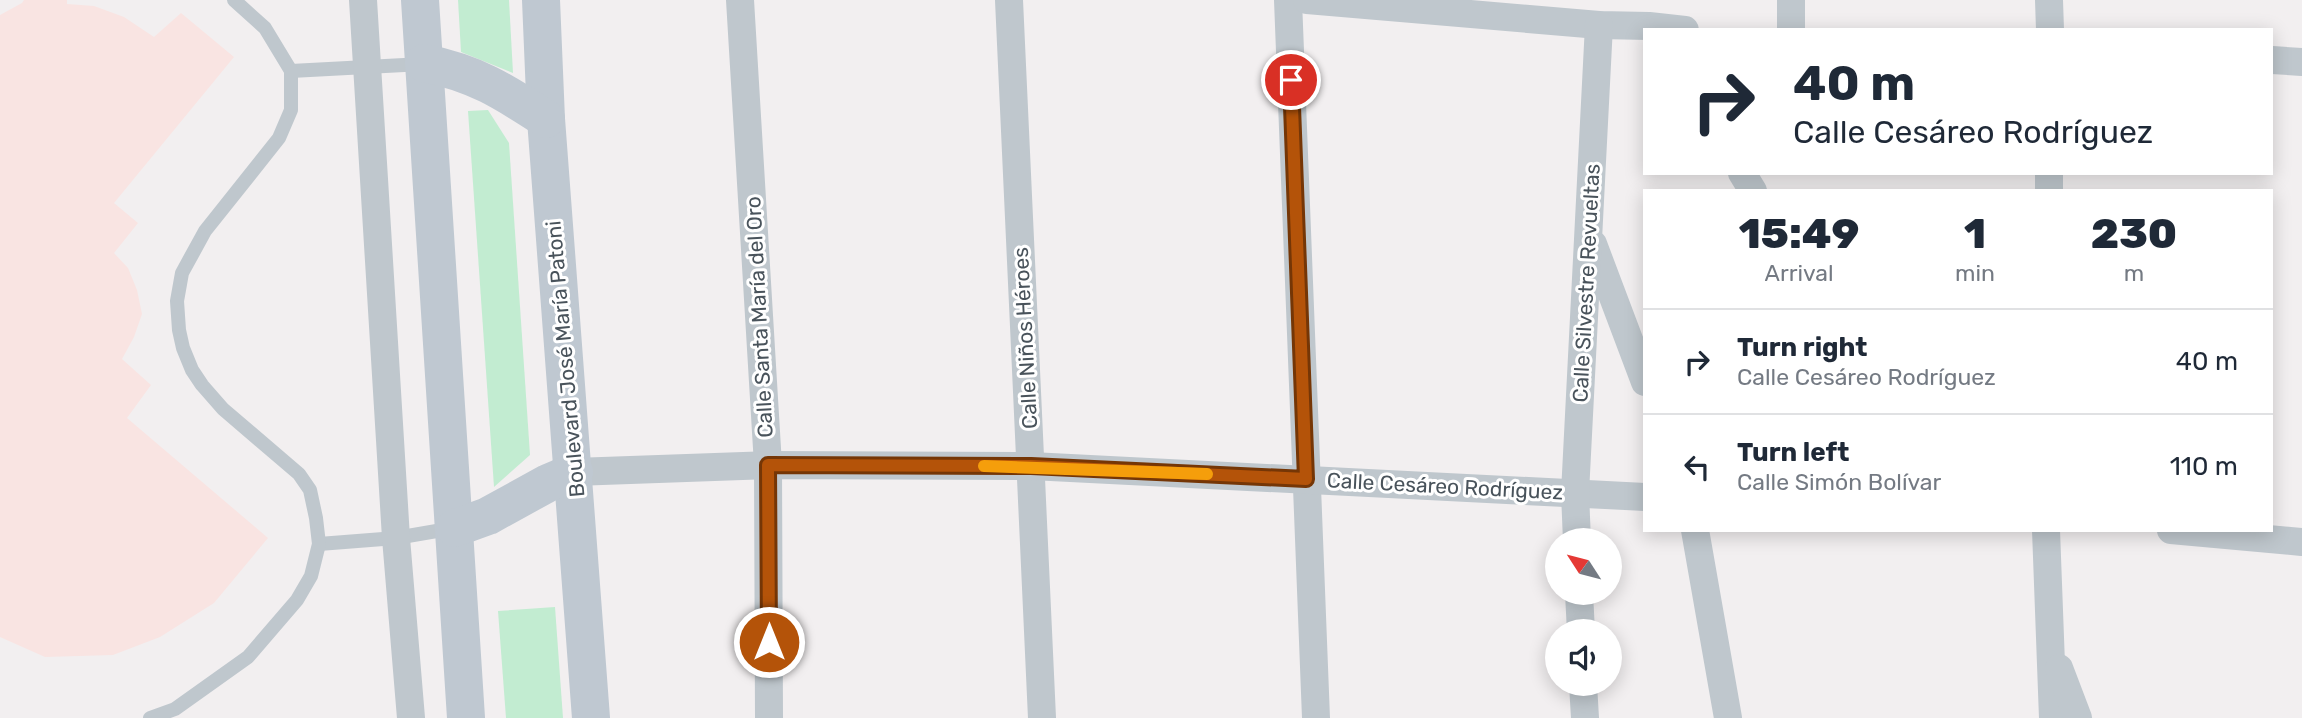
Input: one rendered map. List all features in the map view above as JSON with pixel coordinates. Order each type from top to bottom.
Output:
[{"type":"main road","points":[[420,0],[466,718]]},
{"type":"main road","name":"Boulevard José María Patoni","points":[[541,0],[546,119],[591,718]]},
{"type":"main road","points":[[424,64],[450,68],[479,78],[546,119]]},
{"type":"main road","points":[[455,528],[488,516],[548,482],[574,472]]},
{"type":"street","points":[[363,0],[396,538],[411,718]]},
{"type":"street","name":"Calle Santa María del Oro","points":[[740,0],[768,465],[769,718]]},
{"type":"street","name":"Calle Niños Héroes","points":[[1009,0],[1042,718]]},
{"type":"street","points":[[1288,0],[1316,718]]},
{"type":"street","points":[[1307,0],[1600,25],[1648,19],[1678,28]]},
{"type":"street","points":[[1791,0],[1791,28]]},
{"type":"street","points":[[2049,0],[2050,28]]},
{"type":"street","name":"Calle Silvestre Revueltas","points":[[1576,528],[1575,493],[1600,25]]},
{"type":"street","points":[[2273,60],[2302,62]]},
{"type":"street","points":[[1589,233],[1643,377]]},
{"type":"street","name":"Calle Cesáreo Rodríguez","points":[[574,472],[768,465],[1031,466],[1643,497]]},
{"type":"street","points":[[1695,532],[1728,718]]},
{"type":"street","points":[[2046,532],[2053,718]]},
{"type":"street","points":[[2193,532],[2302,542]]},
{"type":"street","points":[[2050,643],[2078,718]]},
{"type":"street","points":[[1584,696],[1585,718]]},
{"type":"lane","points":[[150,718],[176,709],[248,657],[297,600],[311,576],[319,544],[310,490],[299,474],[223,409],[202,385],[192,370],[179,330],[177,301],[182,273],[205,231],[279,138],[291,110],[291,71],[265,28],[234,0]]},
{"type":"lane","points":[[291,71],[424,64]]},
{"type":"lane","points":[[319,544],[396,538],[455,528]]},
{"type":"shaded area","points":[[24,0],[67,0],[67,4],[94,6],[124,17],[154,37],[181,13],[234,57],[114,203],[138,223],[114,253],[128,268],[137,290],[142,314],[122,359],[151,385],[127,418],[268,538],[214,603],[160,637],[113,655],[45,657],[0,637],[0,15]]},
{"type":"green space","points":[[458,0],[509,0],[513,73],[461,52]]},
{"type":"green space","points":[[488,110],[509,143],[530,455],[494,487],[468,111]]},
{"type":"green space","points":[[555,607],[563,718],[506,718],[498,611]]},
{"type":"slow traffic","points":[[984,466],[1207,474]]},
{"type":"route","points":[[769,642],[768,465],[1031,466],[1306,479],[1291,80]]}]
